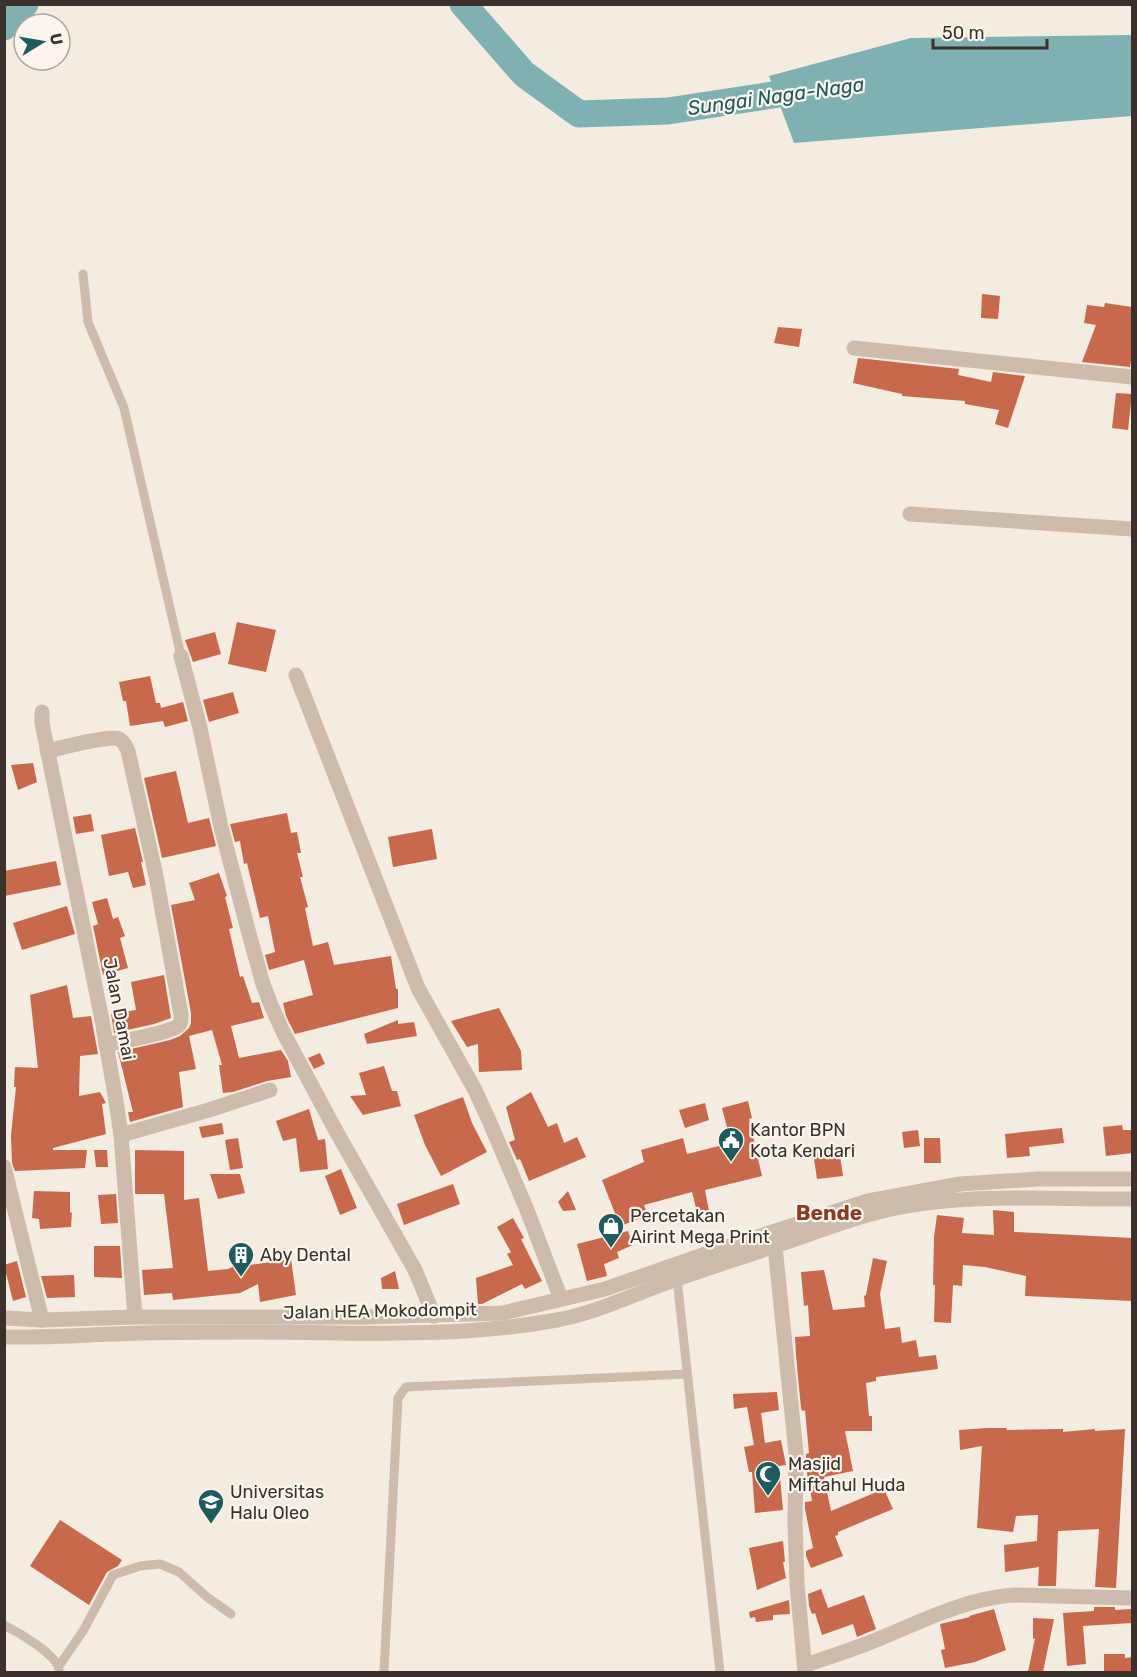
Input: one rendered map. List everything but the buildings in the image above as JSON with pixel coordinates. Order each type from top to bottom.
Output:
[{"type":"street","points":[[854,348],[1132,377]]},
{"type":"street","points":[[910,514],[1132,529]]},
{"type":"street","points":[[181,656],[200,728],[221,827],[257,963],[271,1005],[336,1131],[415,1270],[434,1316]]},
{"type":"street","points":[[297,675],[418,987],[475,1090],[527,1210],[561,1299]]},
{"type":"street","name":"Jalan Damai","points":[[42,712],[47,751],[106,1045],[121,1135],[135,1317]]},
{"type":"street","points":[[47,751],[107,739],[118,739],[124,743],[128,751],[156,876],[182,1016],[181,1022],[161,1032],[106,1045]]},
{"type":"street","points":[[121,1135],[270,1090]]},
{"type":"street","points":[[4,1167],[42,1320]]},
{"type":"street","name":"Jalan HEA Mokodompit","points":[[4,1318],[42,1320],[135,1317],[434,1316],[503,1312],[604,1289],[868,1200],[960,1184],[1038,1179],[1132,1179]]},
{"type":"street","points":[[998,1181],[999,1199]]},
{"type":"street","name":"Jalan HEA Mokodompit","points":[[4,1337],[144,1333],[463,1332],[516,1327],[562,1319],[602,1308],[676,1279],[890,1209],[940,1201],[1132,1199]]},
{"type":"street","points":[[775,1246],[796,1453],[796,1553],[805,1669],[958,1607],[994,1598],[1013,1595],[1132,1598]]},
{"type":"street","points":[[342,1316],[345,1334]]},
{"type":"lane","points":[[83,274],[88,322],[124,408],[181,656]]},
{"type":"lane","points":[[676,1279],[720,1672]]},
{"type":"lane","points":[[384,1672],[398,1398],[406,1387],[687,1374]]},
{"type":"lane","points":[[59,1669],[83,1631],[113,1575],[140,1566],[160,1564],[179,1572],[207,1597],[231,1614]]},
{"type":"lane","points":[[4,1625],[56,1660],[59,1669]]},
{"type":"water","points":[[1132,35],[1132,116],[794,143],[769,76],[911,38]]},
{"type":"waterway","name":"Sungai Naga-Naga","points":[[4,27],[25,4]]},
{"type":"waterway","name":"Sungai Naga-Naga","points":[[463,4],[524,74],[579,114],[668,111],[812,89]]},
{"type":"place","name":"Kantor BPN Kota Kendari","points":[[731,1163]]},
{"type":"place","name":"Percetakan Airint Mega Print","points":[[611,1249]]},
{"type":"place","name":"Aby Dental","points":[[241,1278]]},
{"type":"place","name":"Masjid Miftahul Huda","points":[[768,1497]]},
{"type":"place","name":"Universitas Halu Oleo","points":[[211,1525]]},
{"type":"district","name":"Bende","points":[[829,1212]]}]
